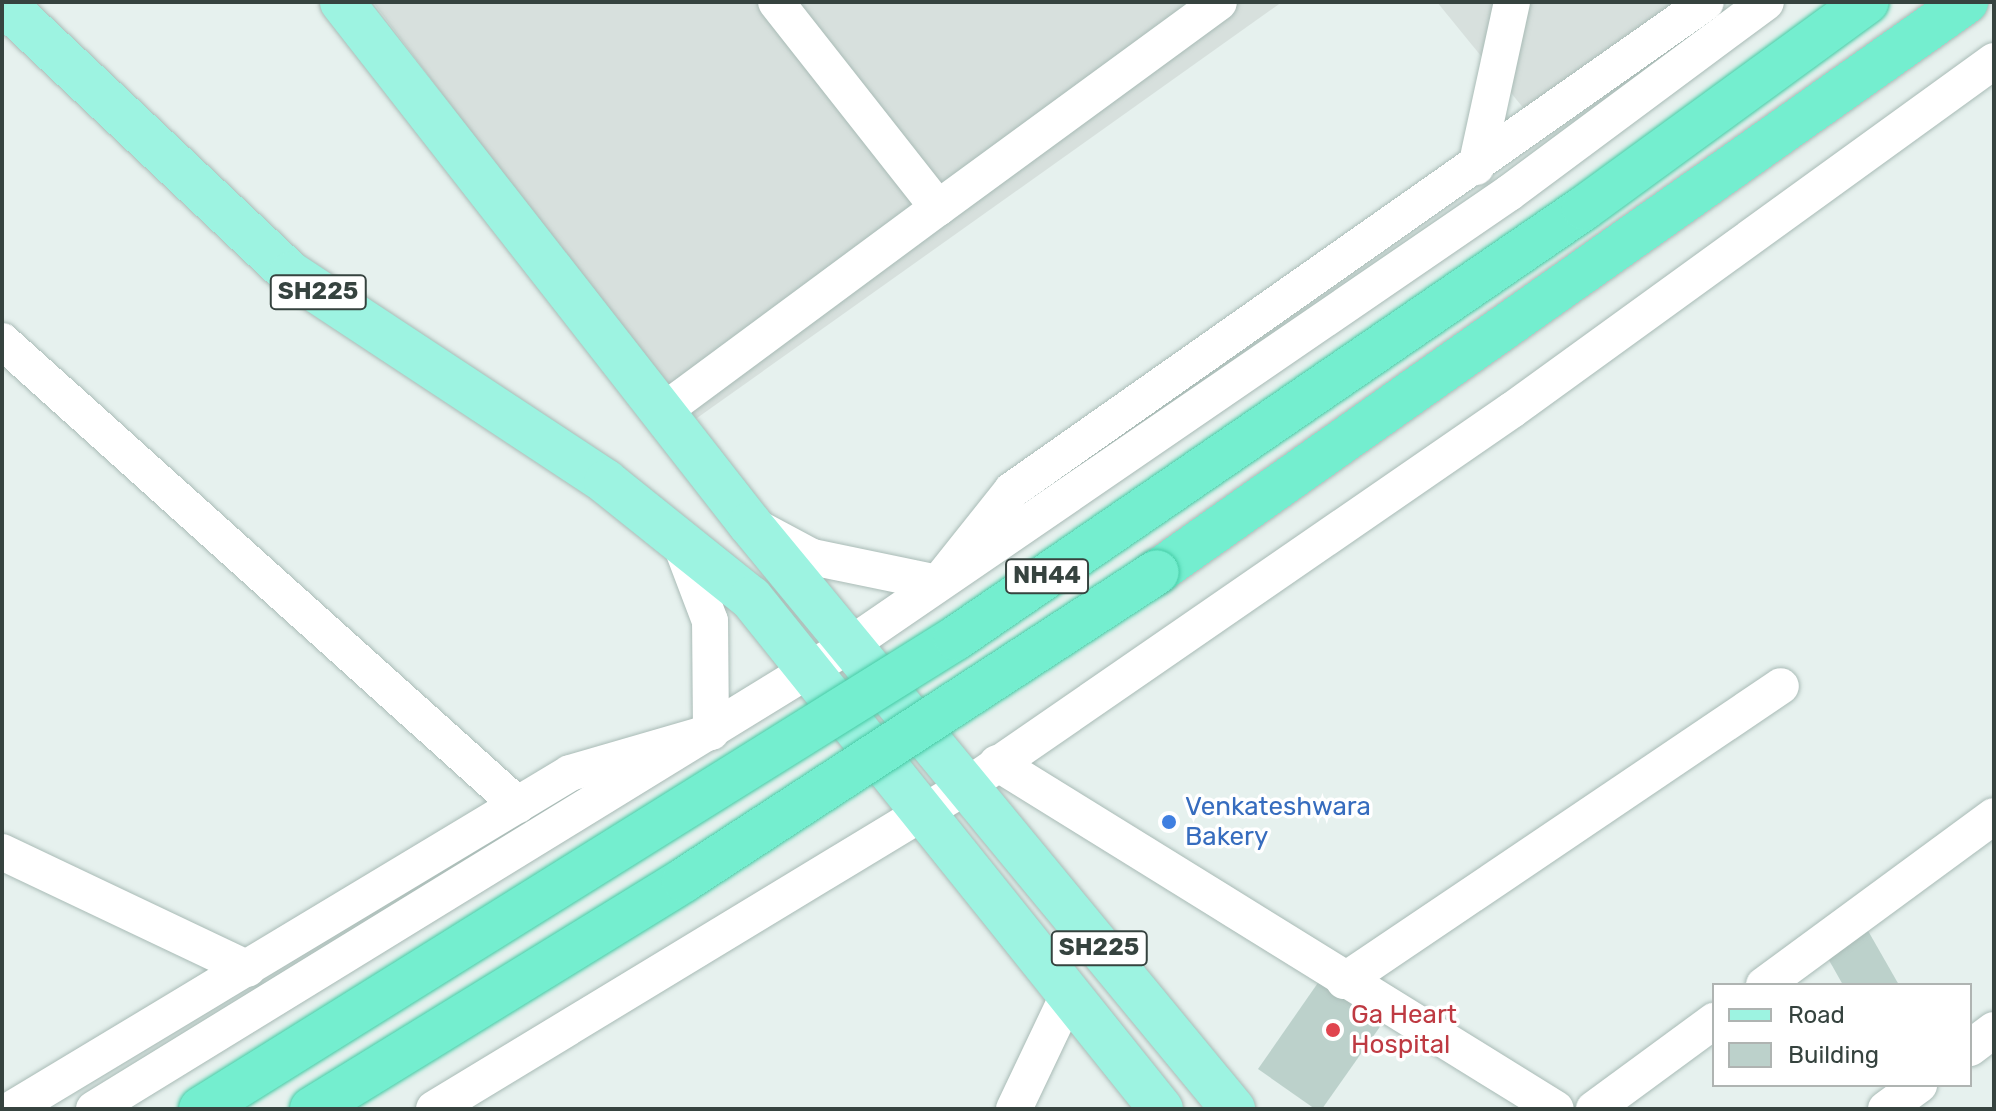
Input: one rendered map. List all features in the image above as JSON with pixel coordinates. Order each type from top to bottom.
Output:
[{"type":"highway","name":"NH44","points":[[201,1109],[956,638],[1584,208],[1867,2]]},
{"type":"highway","name":"NH44","points":[[312,1109],[684,880],[1157,572],[1966,2]]},
{"type":"main road","name":"SH225","points":[[2,2],[291,274],[674,530]]},
{"type":"main road","points":[[342,2],[750,524],[851,644]]},
{"type":"main road","points":[[674,530],[751,598],[1070,991],[1161,1109]]},
{"type":"main road","name":"SH225","points":[[851,644],[981,775],[1233,1109]]},
{"type":"street","points":[[776,2],[938,208]]},
{"type":"street","points":[[662,412],[1219,2]]},
{"type":"street","points":[[1476,167],[1512,2]]},
{"type":"street","points":[[938,583],[1012,490],[1476,167],[1706,2]]},
{"type":"street","points":[[94,1109],[851,644],[1509,193],[1766,2]]},
{"type":"street","points":[[434,1109],[981,775],[1525,401],[1994,61]]},
{"type":"street","points":[[2,341],[518,805]]},
{"type":"street","points":[[750,524],[826,561],[938,583]]},
{"type":"street","points":[[674,530],[701,582],[710,621],[711,732]]},
{"type":"street","points":[[1344,981],[1781,686]]},
{"type":"street","points":[[12,1109],[570,773],[711,732]]},
{"type":"street","points":[[981,775],[1344,981],[1556,1109]]},
{"type":"street","points":[[1767,983],[1994,816]]},
{"type":"street","points":[[2,852],[248,969]]},
{"type":"street","points":[[1014,1109],[1070,991]]},
{"type":"street","points":[[1594,1109],[1712,1022]]},
{"type":"street","points":[[1972,1046],[1994,1030]]},
{"type":"street","points":[[1886,1109],[1916,1087]]},
{"type":"shaded area","points":[[373,2],[1282,2],[690,423]]},
{"type":"shaded area","points":[[1437,2],[1690,2],[1529,115]]},
{"type":"building","points":[[1863,922],[1898,983],[1842,983],[1821,946]]},
{"type":"building","points":[[1322,977],[1384,1021],[1322,1109],[1315,1109],[1258,1069]]},
{"type":"place","name":"Venkateshwara Bakery","points":[[1169,822]]},
{"type":"place","name":"Ga Heart Hospital","points":[[1333,1030]]}]
